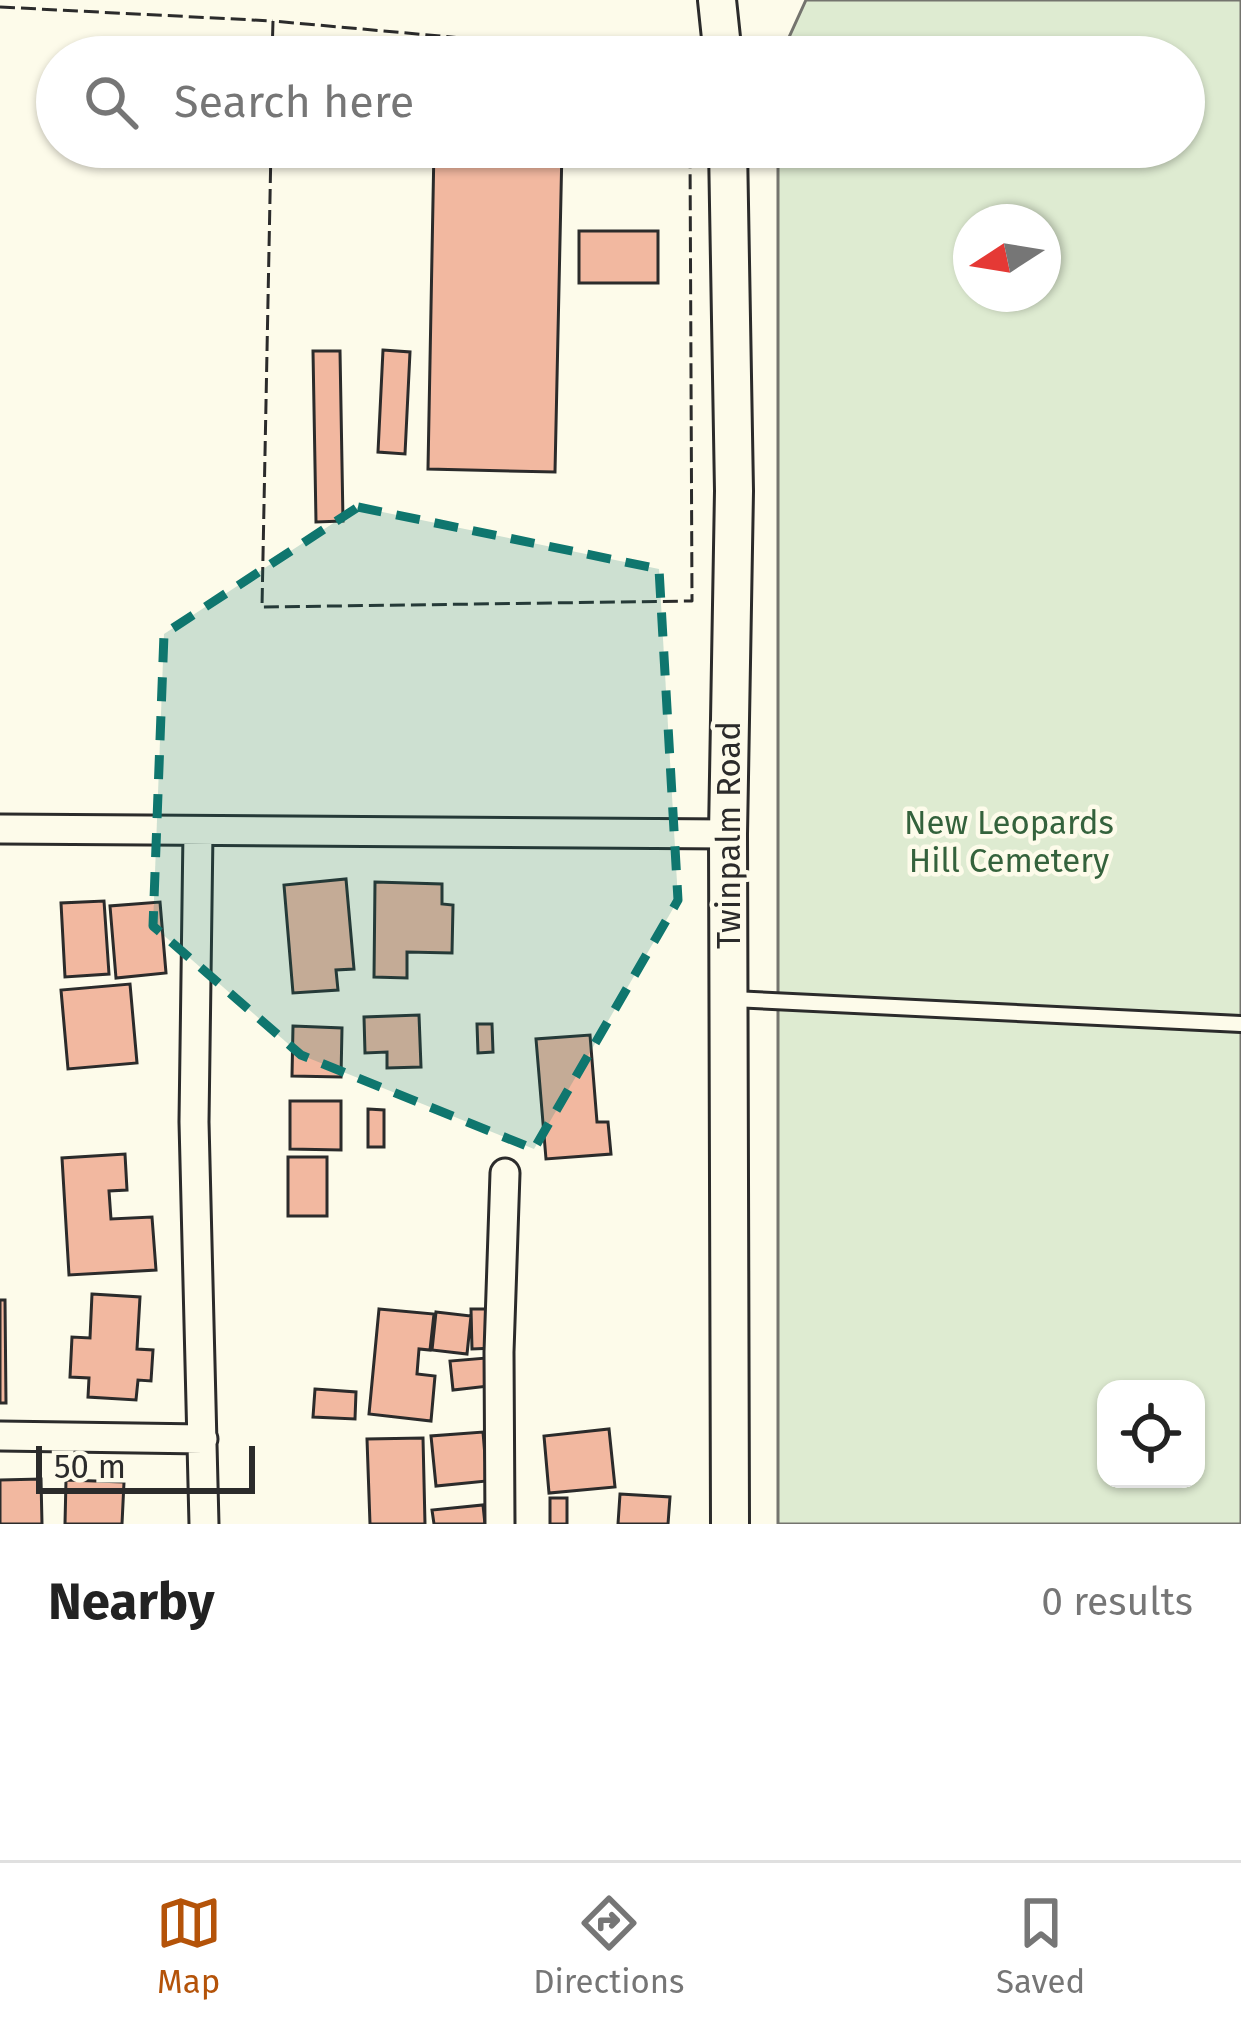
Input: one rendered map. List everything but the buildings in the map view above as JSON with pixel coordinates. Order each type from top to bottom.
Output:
[{"type":"main road","points":[[718,0],[721,36]]},
{"type":"main road","name":"Twinpalm Road","points":[[728,168],[734,491],[728,834],[730,1524]]},
{"type":"street","points":[[0,830],[728,834]]},
{"type":"street","points":[[197,832],[194,1122],[204,1524]]},
{"type":"street","points":[[500,1524],[505,1173]]},
{"type":"street","points":[[0,1436],[203,1439]]},
{"type":"lane","points":[[728,999],[1241,1024]]},
{"type":"highlighted area","points":[[358,507],[659,569],[678,900],[534,1149],[301,1055],[153,926],[164,634]]},
{"type":"green space","name":"New Leopards Hill Cemetery","points":[[806,0],[1241,0],[1241,1524],[778,1524],[778,168],[1205,168],[1205,36],[790,36]]},
{"type":"fence","points":[[0,7],[273,21]]},
{"type":"fence","points":[[273,36],[273,21],[440,36]]},
{"type":"fence","points":[[271,168],[262,607],[692,601],[690,168]]}]
